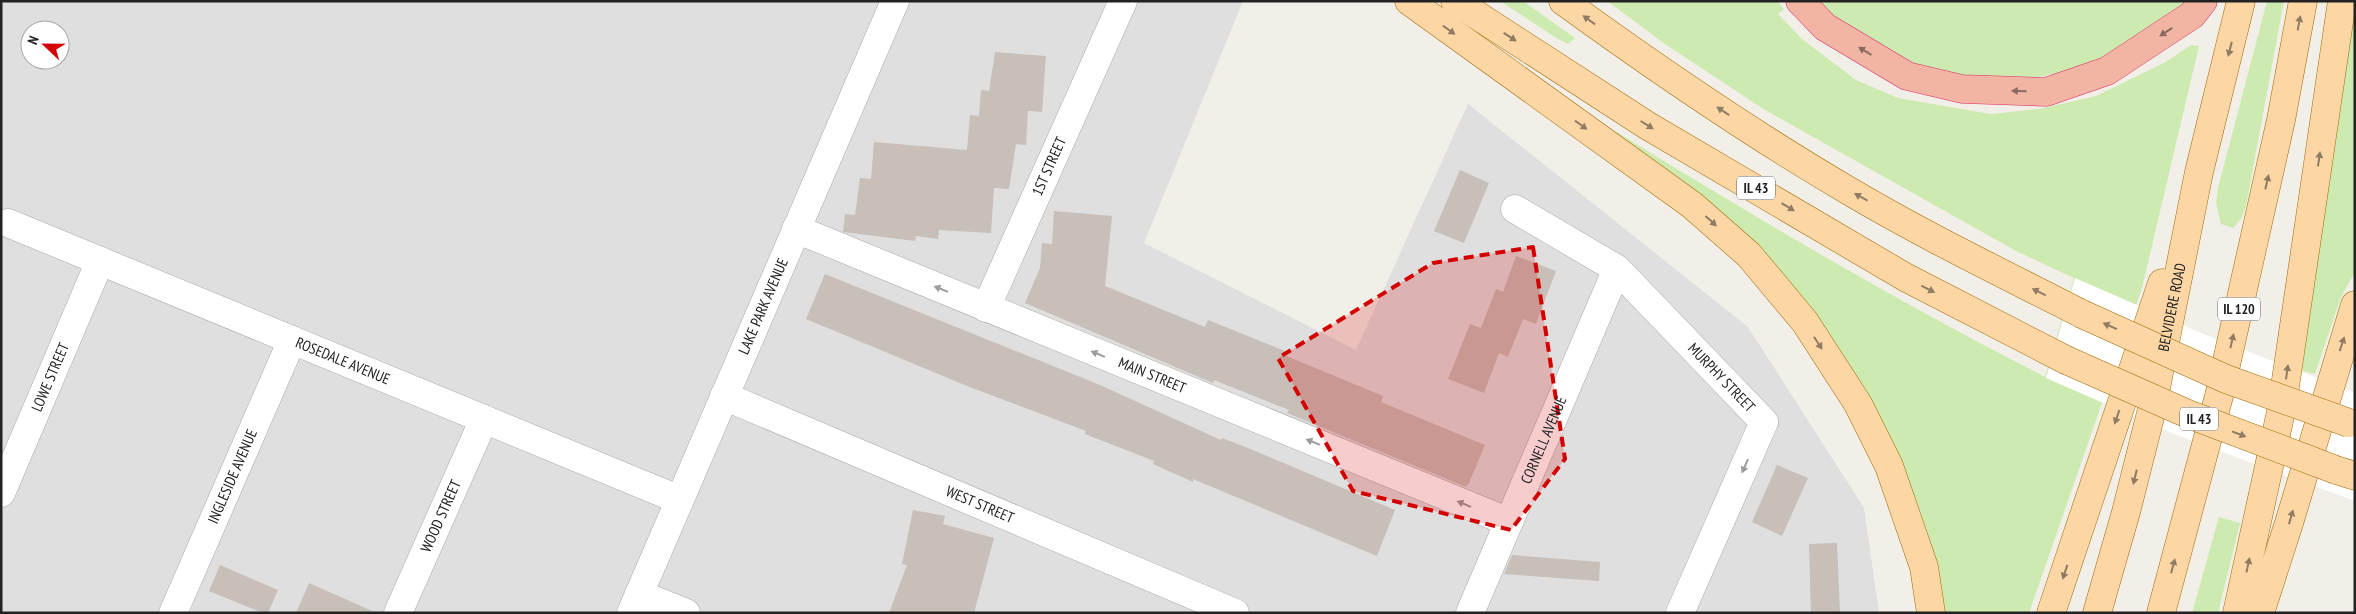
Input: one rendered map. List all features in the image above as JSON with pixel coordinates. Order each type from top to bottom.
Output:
[{"type":"highway","points":[[1800,1],[1825,27],[1907,76],[1962,88],[2046,92],[2107,71],[2192,15],[2203,1]]},
{"type":"main road","points":[[1409,1],[1692,204],[1749,255],[1805,322],[1867,422],[1889,466],[1924,567],[1931,613]]},
{"type":"main road","name":"IL 43","points":[[1455,1],[1648,126],[1906,277],[2066,360],[2188,414],[2345,473]]},
{"type":"main road","points":[[1563,1],[1628,49],[1760,136],[1845,189],[2082,314],[2226,379],[2352,424]]},
{"type":"main road","name":"BELVIDERE ROAD","points":[[2097,613],[2126,512],[2151,413],[2199,172],[2241,1]]},
{"type":"main road","name":"IL 120","points":[[2161,613],[2221,387],[2281,120],[2303,1]]},
{"type":"main road","points":[[2237,613],[2282,407],[2342,1]]},
{"type":"main road","points":[[2051,613],[2199,172]]},
{"type":"main road","points":[[2260,613],[2355,305]]},
{"type":"street","name":"LAKE PARK AVENUE","points":[[635,603],[894,1]]},
{"type":"street","name":"1ST STREET","points":[[986,308],[1118,13]]},
{"type":"street","name":"MURPHY STREET","points":[[1514,209],[1617,269],[1764,422],[1680,613]]},
{"type":"street","name":"ROSEDALE AVENUE","points":[[8,223],[680,500]]},
{"type":"street","name":"MAIN STREET","points":[[796,230],[1509,522]]},
{"type":"street","name":"LOWE STREET","points":[[1,493],[100,261]]},
{"type":"street","name":"CORNELL AVENUE","points":[[1470,613],[1617,269]]},
{"type":"street","name":"INGLESIDE AVENUE","points":[[173,613],[292,340]]},
{"type":"street","name":"WEST STREET","points":[[724,396],[1235,613]]},
{"type":"street","name":"WOOD STREET","points":[[398,613],[484,419]]},
{"type":"street","points":[[635,603],[686,613]]},
{"type":"highlighted area","points":[[1533,247],[1565,459],[1511,530],[1353,491],[1278,358],[1433,263]]},
{"type":"shaded area","points":[[1,1],[1243,1],[1144,243],[1356,350],[1468,104],[1748,327],[1864,508],[1879,613],[1,613]]},
{"type":"green space","points":[[1500,1],[1523,1],[1575,38],[1568,44]]},
{"type":"green space","points":[[1607,1],[1777,1],[1784,9],[1778,14],[1802,39],[1856,80],[1898,98],[1990,114],[2039,109],[2096,96],[2164,63],[2191,45],[2199,46],[2142,288],[2029,613],[1940,613],[1849,369],[1614,133],[1615,131],[1721,196],[1882,289],[2045,377],[2074,278],[2016,251],[1765,110],[1665,44]]},
{"type":"green space","points":[[1810,1],[2185,1],[2172,14],[2110,57],[2064,72],[2017,81],[1986,80],[1907,64]]},
{"type":"green space","points":[[2267,1],[2284,1],[2246,206],[2241,219],[2233,228],[2221,224],[2216,203],[2218,188]]},
{"type":"green space","points":[[2355,4],[2355,272],[2341,297],[2315,374],[2302,371],[2334,133]]},
{"type":"green space","points":[[2219,517],[2240,523],[2218,613],[2192,613]]},
{"type":"pier","points":[[2075,278],[2201,333],[2355,393],[2355,501],[2179,436],[2046,378]]},
{"type":"building","points":[[995,52],[1046,56],[1042,112],[1028,111],[1026,145],[1016,144],[1009,189],[994,188],[991,233],[939,230],[938,239],[916,236],[915,241],[843,232],[845,214],[855,215],[860,178],[871,179],[874,142],[967,150],[970,115],[979,116],[981,90],[989,91]]},
{"type":"building","points":[[1460,170],[1489,183],[1464,243],[1434,231]]},
{"type":"building","points":[[1054,211],[1112,216],[1105,286],[1205,327],[1208,320],[1285,351],[1284,355],[1383,396],[1381,402],[1485,445],[1469,483],[1466,487],[1287,413],[1289,410],[1214,380],[1213,383],[1025,303],[1040,268],[1042,243],[1052,244]]},
{"type":"building","points":[[1516,256],[1556,271],[1536,324],[1523,319],[1508,357],[1499,353],[1484,393],[1448,379],[1470,324],[1481,328],[1496,289],[1503,292]]},
{"type":"building","points":[[825,274],[1100,385],[1221,440],[1222,438],[1248,448],[1395,510],[1377,556],[1193,479],[1193,482],[1153,464],[1154,461],[1085,434],[1086,431],[967,386],[806,319]]},
{"type":"building","points":[[1777,465],[1808,478],[1782,536],[1752,522]]},
{"type":"building","points":[[913,510],[945,516],[943,524],[994,538],[974,613],[889,613],[907,565],[902,564]]},
{"type":"building","points":[[1837,543],[1840,613],[1811,613],[1809,544]]},
{"type":"building","points":[[1512,555],[1600,562],[1599,581],[1504,574]]},
{"type":"building","points":[[220,565],[278,590],[268,613],[263,613],[209,591]]},
{"type":"building","points":[[309,583],[377,613],[296,613]]}]
